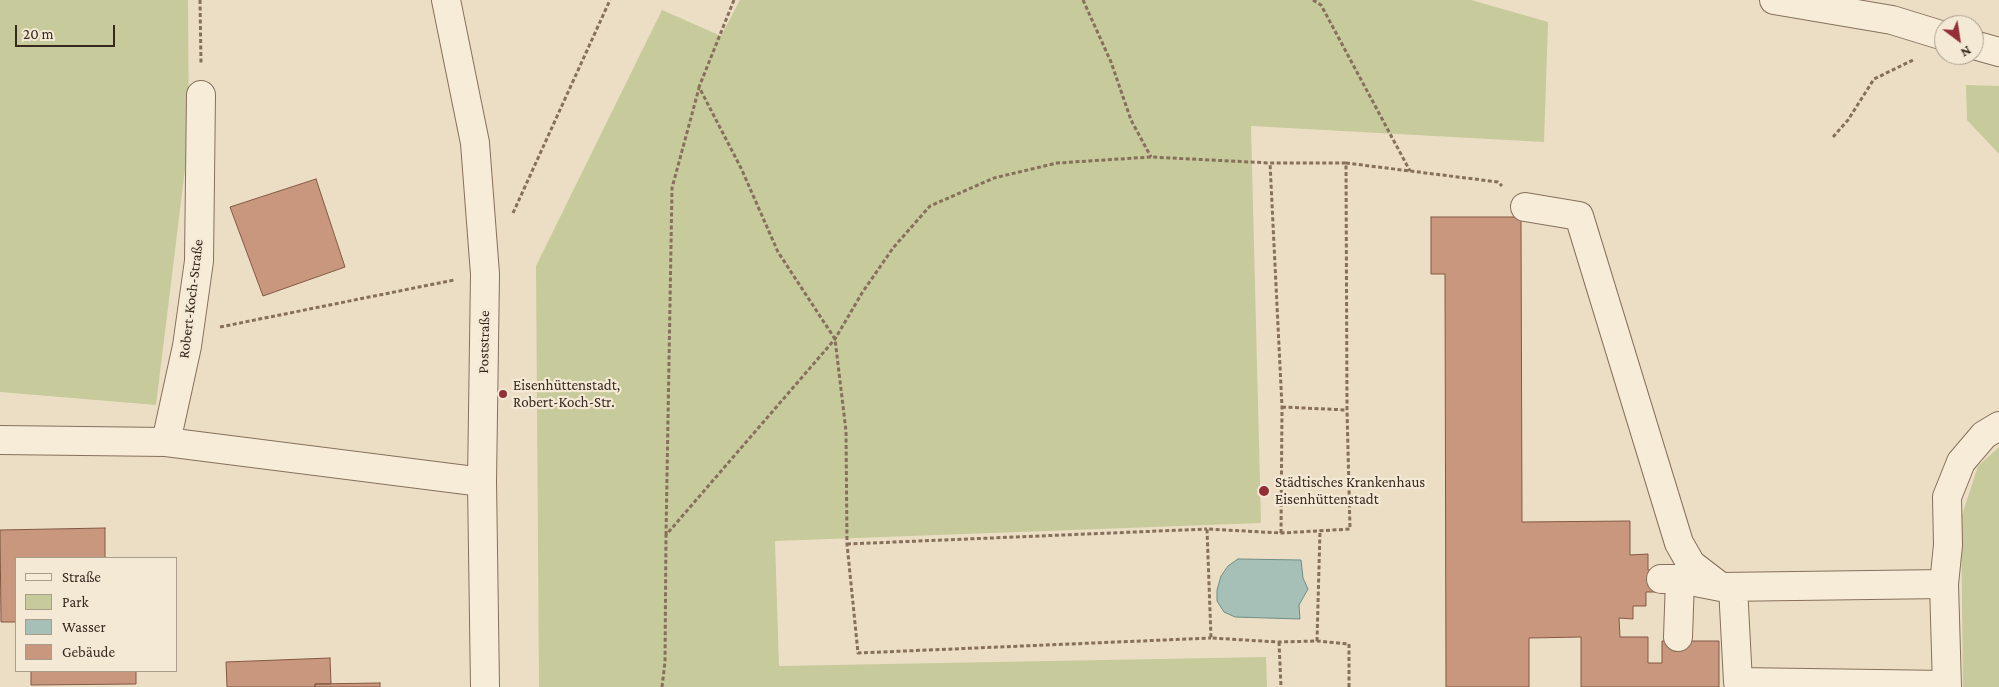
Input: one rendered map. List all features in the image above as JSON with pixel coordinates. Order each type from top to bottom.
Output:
[{"type":"street","name":"Poststraße","points":[[446,0],[476,143],[485,274],[482,482],[485,687]]},
{"type":"street","points":[[1774,0],[1892,20],[1934,33]]},
{"type":"street","points":[[1984,48],[1999,52]]},
{"type":"street","name":"Robert-Koch-Straße","points":[[166,442],[189,333],[199,261],[201,95]]},
{"type":"street","points":[[1525,207],[1579,216],[1679,544],[1691,564],[1727,587]]},
{"type":"street","points":[[1727,587],[1738,682],[1947,686],[1944,584],[1948,545],[1947,497],[1961,462],[1984,435],[1999,426]]},
{"type":"street","points":[[0,440],[166,442],[482,482]]},
{"type":"street","points":[[1678,637],[1671,579],[1727,587],[1944,584]]},
{"type":"path","points":[[200,0],[201,95]]},
{"type":"path","points":[[509,221],[610,0]]},
{"type":"path","points":[[662,687],[665,662],[672,188],[699,87],[734,0]]},
{"type":"path","points":[[1083,0],[1110,62],[1131,120],[1151,157]]},
{"type":"path","points":[[1313,0],[1321,5],[1410,171]]},
{"type":"path","points":[[1833,137],[1848,120],[1874,79],[1918,58]]},
{"type":"path","points":[[699,87],[741,168],[778,252],[834,339],[846,431],[847,544],[858,654],[1211,638],[1279,642],[1318,641],[1349,644],[1349,687]]},
{"type":"path","points":[[666,536],[834,339],[862,293],[893,248],[930,206],[994,178],[1057,163],[1151,157],[1270,163],[1346,163],[1498,182],[1525,207]]},
{"type":"path","points":[[1270,163],[1282,407],[1281,533]]},
{"type":"path","points":[[847,544],[1207,529],[1281,533],[1350,529],[1347,410],[1346,163]]},
{"type":"path","points":[[189,333],[485,274]]},
{"type":"path","points":[[1282,407],[1347,410]]},
{"type":"path","points":[[1207,529],[1211,638]]},
{"type":"path","points":[[1318,641],[1320,530]]},
{"type":"path","points":[[1279,642],[1281,687]]},
{"type":"green space","points":[[0,0],[188,0],[189,137],[156,405],[0,392]]},
{"type":"green space","points":[[740,0],[1471,0],[1548,22],[1544,142],[1251,126],[1261,523],[775,541],[779,666],[1266,657],[1267,687],[539,687],[536,266],[662,10],[721,36]]},
{"type":"green space","points":[[1966,85],[1999,86],[1999,154],[1967,120]]},
{"type":"green space","points":[[1999,447],[1999,687],[1963,687],[1961,518],[1978,466]]},
{"type":"water","points":[[1238,559],[1301,560],[1303,578],[1308,589],[1299,605],[1300,619],[1235,617],[1224,612],[1217,601],[1217,590],[1221,576],[1228,566]]},
{"type":"building","points":[[316,179],[345,267],[263,296],[230,207]]},
{"type":"building","points":[[1431,217],[1521,217],[1522,522],[1630,521],[1630,555],[1648,554],[1648,570],[1661,570],[1662,592],[1646,592],[1646,606],[1633,606],[1633,619],[1619,618],[1620,637],[1648,637],[1648,663],[1662,663],[1662,641],[1719,641],[1719,687],[1581,687],[1581,637],[1529,638],[1529,687],[1446,687],[1445,274],[1431,274]]},
{"type":"building","points":[[105,528],[105,557],[15,557],[15,622],[1,622],[0,530]]},
{"type":"building","points":[[330,658],[331,684],[315,684],[315,687],[227,687],[226,662]]},
{"type":"building","points":[[31,672],[136,672],[136,684],[31,685]]},
{"type":"building","points":[[380,683],[380,687],[315,687],[315,684]]},
{"type":"place","name":"Eisenhüttenstadt, Robert-Koch-Str.","points":[[503,394]]},
{"type":"place","name":"Städtisches Krankenhaus Eisenhüttenstadt","points":[[1264,491]]}]
